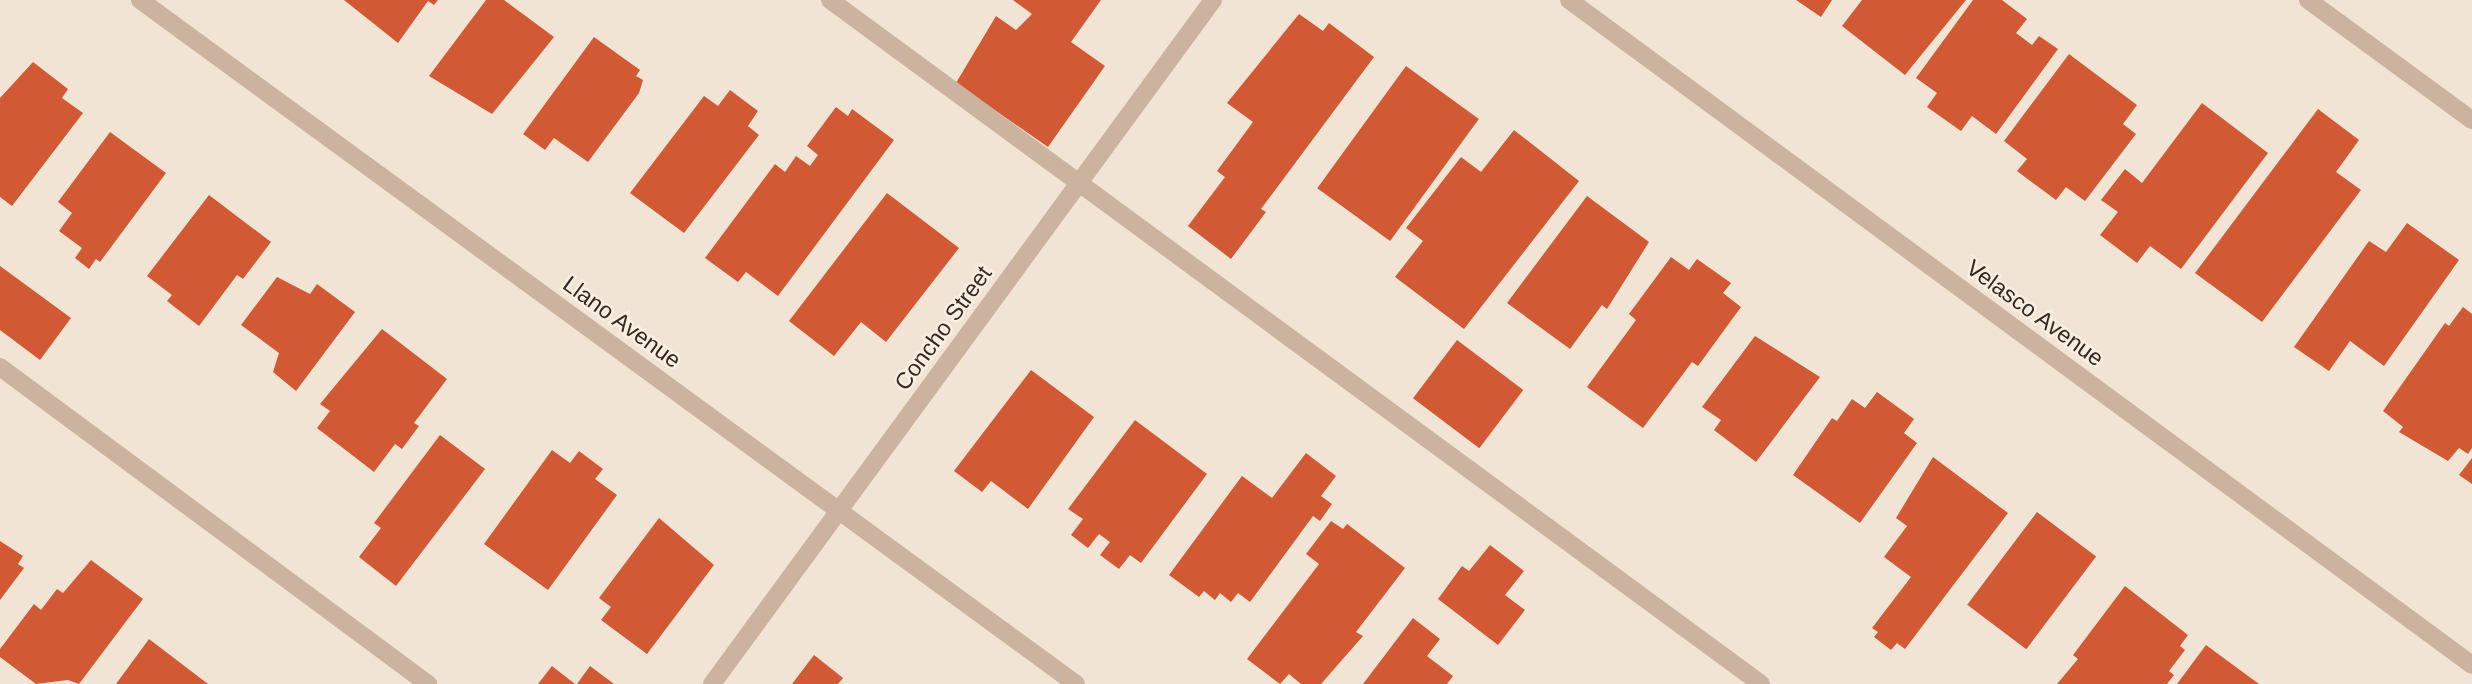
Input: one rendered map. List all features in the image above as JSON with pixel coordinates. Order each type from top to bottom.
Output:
[{"type":"street","name":"Llano Avenue","points":[[140,0],[1076,684]]},
{"type":"street","points":[[830,0],[1761,684]]},
{"type":"street","name":"Concho Street","points":[[712,684],[1213,0]]},
{"type":"street","name":"Velasco Avenue","points":[[1569,0],[2472,665]]},
{"type":"street","points":[[2308,0],[2472,120]]},
{"type":"street","points":[[0,367],[428,684]]},
{"type":"building","points":[[344,0],[438,0],[434,5],[428,1],[398,43]]},
{"type":"building","points":[[486,0],[504,0],[554,37],[492,114],[429,76]]},
{"type":"building","points":[[1013,0],[1101,0],[1071,42],[1105,66],[1048,147],[956,83],[996,16],[1016,30],[1032,14]]},
{"type":"building","points":[[1796,0],[1832,0],[1821,17]]},
{"type":"building","points":[[1862,0],[1966,0],[1905,75],[1842,26]]},
{"type":"building","points":[[1973,0],[2002,0],[2027,19],[2016,33],[2032,45],[2039,36],[2058,49],[1996,134],[1972,116],[1961,131],[1927,107],[1937,93],[1916,78]]},
{"type":"building","points":[[1299,14],[1323,31],[1329,23],[1374,57],[1261,209],[1266,212],[1231,259],[1188,226],[1225,177],[1217,171],[1253,122],[1227,103]]},
{"type":"building","points":[[594,37],[640,70],[636,76],[643,80],[639,93],[588,162],[554,138],[545,150],[523,134]]},
{"type":"building","points":[[2069,54],[2137,105],[2123,124],[2136,134],[2085,201],[2066,187],[2056,200],[2017,171],[2027,159],[2004,141]]},
{"type":"building","points":[[33,62],[68,89],[62,98],[83,113],[12,206],[0,197],[0,98]]},
{"type":"building","points":[[1406,66],[1479,119],[1390,241],[1317,188]]},
{"type":"building","points":[[730,90],[758,111],[748,126],[759,135],[684,233],[630,193],[704,96],[718,106]]},
{"type":"building","points":[[2202,103],[2268,153],[2181,269],[2150,246],[2137,263],[2100,235],[2118,212],[2101,200],[2125,169],[2142,183]]},
{"type":"building","points":[[836,107],[848,116],[852,109],[894,140],[778,296],[746,272],[738,282],[705,258],[775,164],[785,172],[796,156],[810,166],[818,155],[807,146]]},
{"type":"building","points":[[2318,109],[2359,140],[2336,172],[2361,190],[2262,322],[2195,273]]},
{"type":"building","points":[[1514,130],[1579,181],[1464,329],[1395,277],[1423,241],[1406,228],[1461,157],[1481,172]]},
{"type":"building","points":[[110,132],[166,173],[100,262],[96,259],[89,269],[75,258],[82,248],[59,231],[72,213],[58,202]]},
{"type":"building","points":[[887,193],[959,248],[886,342],[861,322],[834,356],[789,321]]},
{"type":"building","points":[[209,195],[271,242],[243,279],[237,275],[199,326],[167,301],[172,295],[147,276]]},
{"type":"building","points":[[1587,196],[1649,242],[1607,309],[1602,305],[1570,349],[1507,303]]},
{"type":"building","points":[[2407,223],[2459,260],[2384,366],[2350,341],[2329,371],[2294,347],[2369,241],[2386,252]]},
{"type":"building","points":[[1671,257],[1689,270],[1697,259],[1731,283],[1723,293],[1741,307],[1698,366],[1692,362],[1643,428],[1587,387],[1636,320],[1629,314]]},
{"type":"building","points":[[0,266],[71,318],[40,360],[0,330]]},
{"type":"building","points":[[277,277],[310,294],[317,284],[355,312],[296,391],[273,372],[279,353],[241,325]]},
{"type":"building","points":[[2463,307],[2472,314],[2472,448],[2468,454],[2459,448],[2448,461],[2399,432],[2403,427],[2383,411],[2445,323],[2449,326]]},
{"type":"building","points":[[382,329],[447,379],[414,423],[419,426],[402,449],[395,444],[374,472],[317,428],[330,411],[320,404]]},
{"type":"building","points":[[1755,336],[1820,377],[1756,462],[1714,430],[1721,420],[1702,407]]},
{"type":"building","points":[[1457,340],[1523,390],[1479,448],[1413,398]]},
{"type":"building","points":[[1031,370],[1094,417],[1028,509],[991,481],[982,492],[954,471]]},
{"type":"building","points":[[1877,392],[1914,419],[1904,433],[1917,443],[1860,523],[1793,475],[1832,418],[1837,421],[1852,399],[1865,408]]},
{"type":"building","points":[[1135,420],[1207,474],[1141,563],[1130,555],[1119,569],[1100,555],[1110,542],[1099,534],[1088,548],[1071,535],[1083,519],[1068,509]]},
{"type":"building","points":[[440,435],[485,469],[396,586],[359,557],[381,528],[374,523]]},
{"type":"building","points":[[552,450],[570,463],[579,451],[603,469],[595,479],[617,495],[548,590],[484,544]]},
{"type":"building","points":[[1306,453],[1336,476],[1321,496],[1332,504],[1320,521],[1313,516],[1250,602],[1238,593],[1231,602],[1220,593],[1215,600],[1204,591],[1199,597],[1169,575],[1242,476],[1272,498]]},
{"type":"building","points":[[1933,457],[2008,513],[1905,649],[1897,643],[1891,650],[1874,637],[1878,632],[1872,628],[1911,577],[1884,557],[1907,526],[1896,518]]},
{"type":"building","points":[[2472,458],[2472,484],[2459,475]]},
{"type":"building","points":[[2037,512],[2096,557],[2026,649],[1967,605]]},
{"type":"building","points":[[659,518],[714,565],[647,654],[601,620],[611,607],[599,598]]},
{"type":"building","points":[[1331,521],[1343,529],[1347,524],[1405,568],[1356,632],[1363,636],[1321,684],[1301,684],[1289,674],[1280,684],[1247,659],[1319,564],[1306,554]]},
{"type":"building","points":[[0,541],[23,556],[18,564],[24,568],[0,600]]},
{"type":"building","points":[[1490,545],[1524,571],[1505,595],[1525,610],[1498,645],[1438,599],[1462,566],[1469,571]]},
{"type":"building","points":[[91,560],[143,599],[79,684],[68,680],[36,684],[0,657],[0,649],[34,604],[41,610],[57,589],[63,593]]},
{"type":"building","points":[[2125,586],[2188,635],[2180,646],[2185,650],[2169,671],[2174,675],[2167,684],[2057,684],[2078,659],[2073,655]]},
{"type":"building","points":[[1413,618],[1440,639],[1427,656],[1453,676],[1447,684],[1363,684]]},
{"type":"building","points":[[149,639],[208,684],[116,684]]},
{"type":"building","points":[[2206,645],[2259,684],[2177,684]]},
{"type":"building","points":[[814,655],[843,678],[838,684],[792,684]]},
{"type":"building","points":[[552,666],[575,684],[538,684]]},
{"type":"building","points":[[590,666],[614,684],[577,684]]}]
